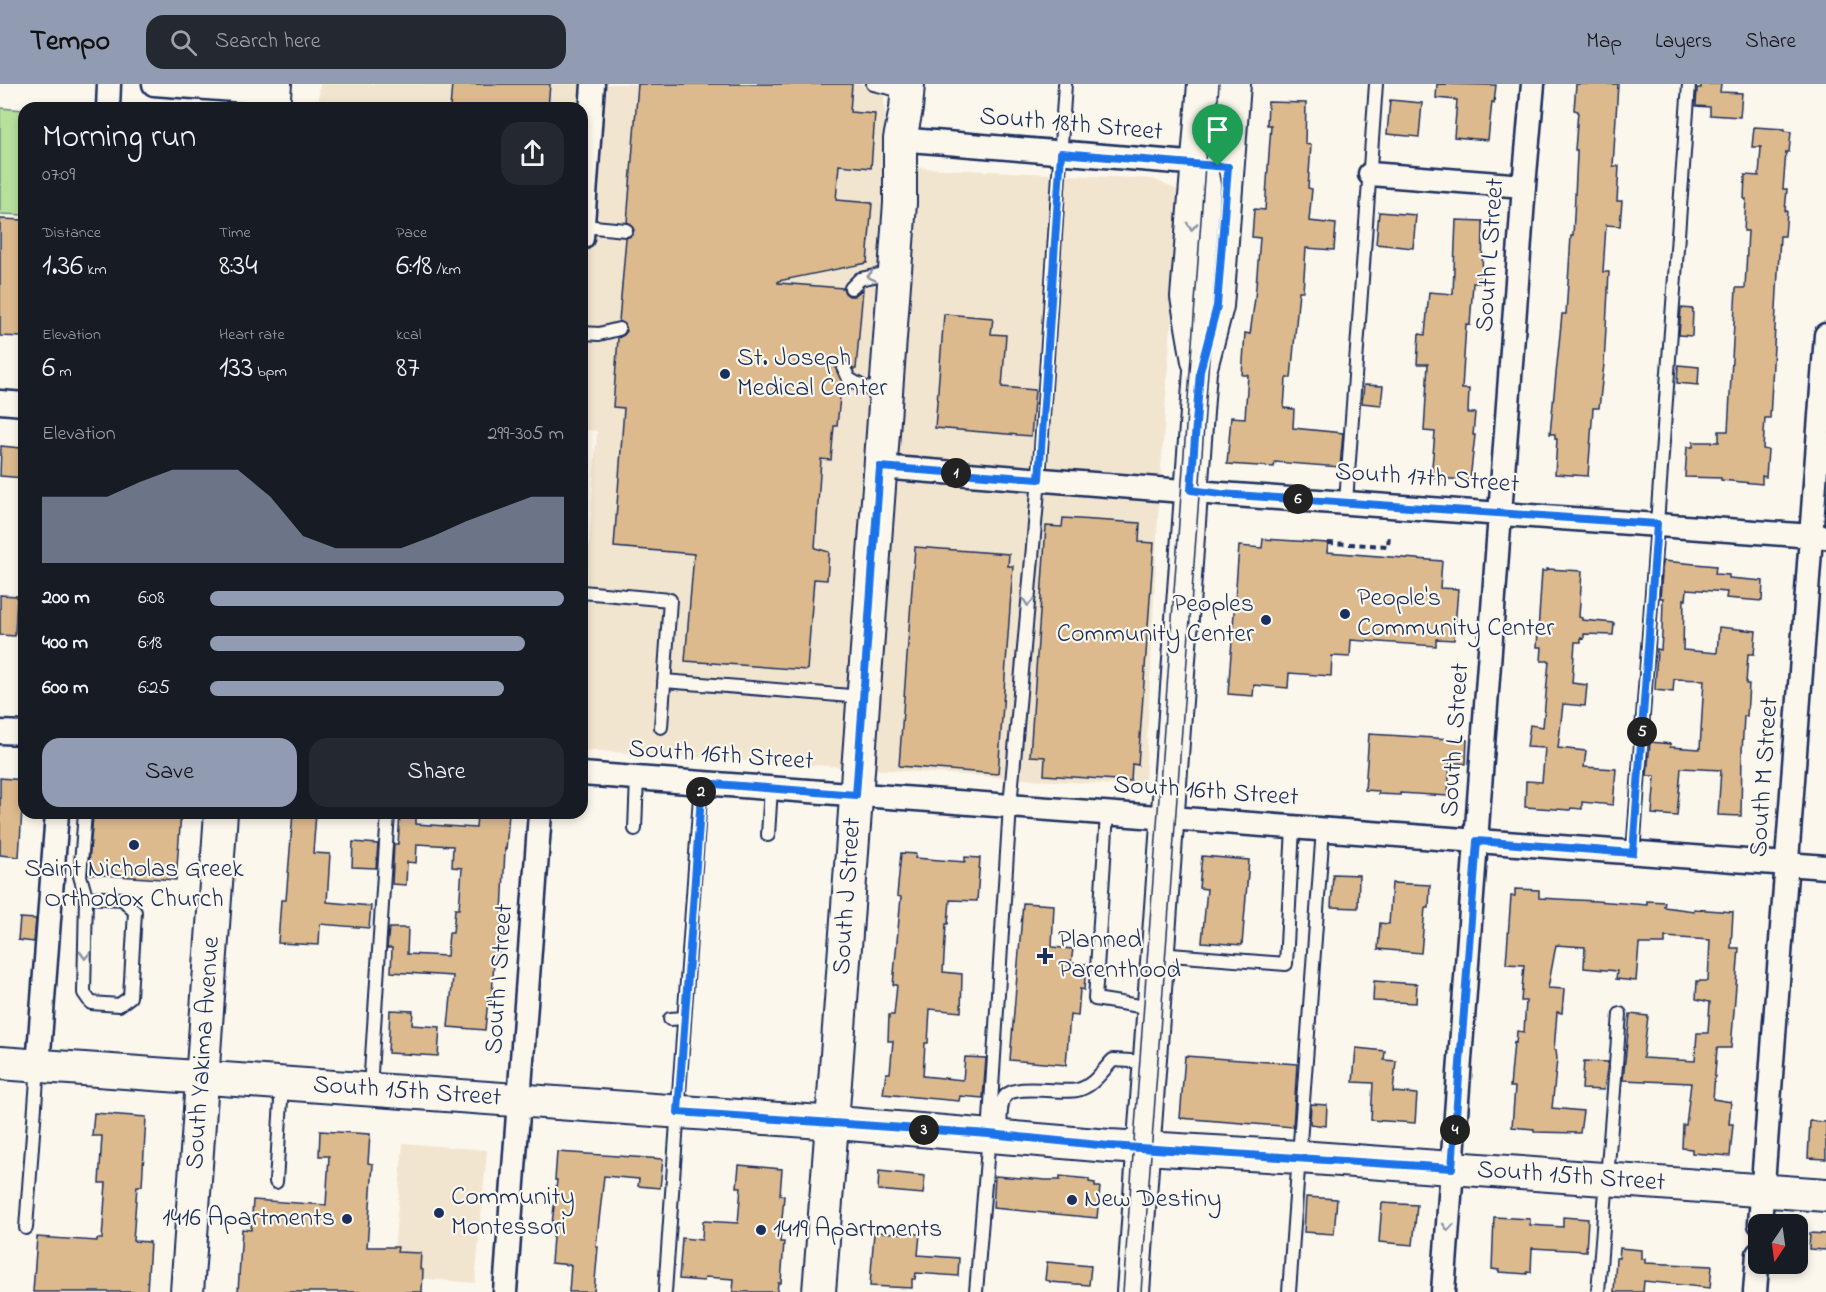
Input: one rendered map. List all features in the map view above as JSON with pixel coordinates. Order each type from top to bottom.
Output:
[{"type":"street","points":[[108,102],[109,84]]},
{"type":"street","points":[[154,84],[274,95]]},
{"type":"street","points":[[588,151],[593,84]]},
{"type":"street","points":[[1200,371],[1187,297],[1204,84]]},
{"type":"street","points":[[1133,1292],[1200,371],[1217,306],[1234,84]]},
{"type":"street","name":"South L Street","points":[[1443,1292],[1533,84]]},
{"type":"street","points":[[901,181],[907,161],[909,140],[907,95]]},
{"type":"street","points":[[901,181],[900,139],[907,95]]},
{"type":"street","name":"South 18th Street","points":[[909,140],[1228,167]]},
{"type":"street","points":[[1370,174],[1524,186]]},
{"type":"street","name":"South J Street","points":[[819,1292],[901,181]]},
{"type":"street","name":"South M Street","points":[[1761,1214],[1787,864],[1818,536],[1826,335]]},
{"type":"street","points":[[0,402],[18,404]]},
{"type":"street","name":"South 17th Street","points":[[880,467],[1818,536]]},
{"type":"street","points":[[0,732],[18,733]]},
{"type":"street","name":"South 16th Street","points":[[588,774],[1826,867]]},
{"type":"street","points":[[38,1066],[57,819]]},
{"type":"street","name":"South Yakima Avenue","points":[[186,1292],[221,819]]},
{"type":"street","name":"South I Street","points":[[505,1292],[540,819]]},
{"type":"street","name":"South 15th Street","points":[[0,1063],[678,1112],[832,1120],[1143,1148],[1299,1157],[1826,1196]]},
{"type":"street","points":[[1755,1292],[1756,1274]]},
{"type":"lane","points":[[873,84],[907,95]]},
{"type":"lane","points":[[976,1292],[994,1135],[1010,806],[1039,479],[1065,84]]},
{"type":"lane","points":[[1346,502],[1376,84]]},
{"type":"lane","points":[[1633,853],[1689,84]]},
{"type":"lane","points":[[588,232],[626,230]]},
{"type":"lane","points":[[851,288],[860,279],[895,272]]},
{"type":"lane","points":[[588,333],[599,334],[619,328]]},
{"type":"lane","points":[[844,368],[849,379],[857,384],[866,388],[886,390]]},
{"type":"lane","points":[[588,593],[670,600],[661,727]]},
{"type":"lane","points":[[664,681],[863,698]]},
{"type":"lane","points":[[635,829],[637,778]]},
{"type":"lane","points":[[664,1292],[702,783]]},
{"type":"lane","points":[[768,835],[771,788]]},
{"type":"lane","points":[[1107,814],[1095,999],[1153,1008]]},
{"type":"lane","points":[[84,819],[80,876],[86,897],[84,993],[90,1003],[119,1005],[130,996],[135,912],[123,899],[86,897]]},
{"type":"lane","points":[[370,1089],[388,819]]},
{"type":"lane","points":[[1157,953],[1286,964],[1293,827]]},
{"type":"lane","points":[[1289,1292],[1323,830]]},
{"type":"lane","points":[[1598,1292],[1620,1014]]},
{"type":"lane","points":[[670,1019],[684,1018]]},
{"type":"lane","points":[[994,1135],[1006,1095],[1017,1090],[1078,1090],[1095,1081],[1113,1060],[1149,1062]]},
{"type":"lane","points":[[26,1228],[38,1066]]},
{"type":"lane","points":[[276,1182],[282,1083]]},
{"type":"path","points":[[1328,543],[1388,546],[1389,535]]},
{"type":"shaded area","points":[[320,84],[883,84],[885,112],[882,163],[924,168],[1153,179],[1180,191],[1158,516],[1145,787],[588,750],[588,558],[597,431],[588,430],[588,102],[318,102]]},
{"type":"shaded area","name":"Community Montessori","points":[[403,1143],[487,1150],[475,1283],[392,1276]]},
{"type":"green space","points":[[0,108],[18,110],[18,215],[0,214]]},
{"type":"building","points":[[452,84],[550,84],[548,102],[450,102]]},
{"type":"building","name":"St. Joseph Medical Center","points":[[638,84],[852,84],[850,112],[875,114],[871,168],[839,165],[836,200],[872,203],[867,263],[778,281],[778,283],[843,288],[849,296],[854,296],[863,289],[856,369],[844,360],[835,367],[844,387],[840,397],[837,426],[834,426],[831,460],[821,459],[815,548],[829,552],[827,580],[814,579],[807,670],[685,661],[694,554],[614,547],[624,408],[613,407],[618,338],[627,331],[625,324],[619,321],[626,238],[632,235],[634,230],[627,222]]},
{"type":"building","points":[[1437,84],[1496,85],[1488,140],[1454,137],[1457,100],[1436,98]]},
{"type":"building","points":[[1576,84],[1618,84],[1613,166],[1619,166],[1617,201],[1622,201],[1620,226],[1606,225],[1603,272],[1609,272],[1604,364],[1599,408],[1593,408],[1588,476],[1555,474],[1557,439],[1555,439],[1555,434],[1550,434],[1562,314],[1566,314],[1571,236],[1573,236],[1578,111],[1574,110]]},
{"type":"building","points":[[1701,84],[1721,84],[1720,92],[1742,93],[1740,117],[1710,115],[1710,107],[1696,106],[1697,88],[1701,88]]},
{"type":"building","points":[[1390,100],[1422,103],[1419,137],[1387,134]]},
{"type":"building","points":[[1268,102],[1306,103],[1305,144],[1311,145],[1308,188],[1312,189],[1309,221],[1336,224],[1334,250],[1306,248],[1303,291],[1299,291],[1291,378],[1286,378],[1284,408],[1294,409],[1293,428],[1343,433],[1340,467],[1275,462],[1274,467],[1227,464],[1231,417],[1245,418],[1248,375],[1242,375],[1245,333],[1250,334],[1260,238],[1252,237],[1254,209],[1265,210],[1271,125],[1267,125]]},
{"type":"building","points":[[1754,127],[1784,129],[1784,131],[1791,132],[1789,152],[1786,152],[1783,189],[1787,189],[1785,211],[1787,211],[1785,236],[1780,236],[1770,418],[1765,418],[1763,449],[1768,450],[1766,477],[1762,476],[1762,484],[1721,480],[1721,478],[1685,477],[1687,447],[1693,447],[1693,442],[1719,442],[1719,431],[1728,431],[1736,288],[1745,288],[1748,231],[1744,231],[1745,175],[1759,176],[1761,147],[1752,147]]},
{"type":"building","points":[[1379,212],[1416,215],[1413,248],[1376,244]]},
{"type":"building","points":[[0,219],[18,220],[18,337],[0,336]]},
{"type":"building","points":[[1456,220],[1483,221],[1482,283],[1473,283],[1470,325],[1466,324],[1462,389],[1469,389],[1468,413],[1475,413],[1470,480],[1431,478],[1435,432],[1424,431],[1428,364],[1417,364],[1419,334],[1425,335],[1429,292],[1453,294]]},
{"type":"building","points":[[1681,308],[1693,309],[1692,336],[1679,335]]},
{"type":"building","points":[[944,314],[993,318],[991,334],[1006,335],[1002,387],[1035,390],[1031,436],[935,428]]},
{"type":"building","points":[[1678,365],[1699,367],[1698,385],[1677,383]]},
{"type":"building","points":[[1364,385],[1383,386],[1381,405],[1362,403]]},
{"type":"building","points":[[1,446],[18,448],[18,478],[0,476]]},
{"type":"building","points":[[1063,518],[1140,523],[1139,542],[1154,543],[1138,765],[1132,764],[1131,781],[1044,775],[1045,757],[1030,756],[1046,526],[1062,527]]},
{"type":"building","name":"People's Community Center","points":[[1263,539],[1328,543],[1327,552],[1442,561],[1440,588],[1458,589],[1454,640],[1436,639],[1436,646],[1351,640],[1350,657],[1332,656],[1331,676],[1289,673],[1288,688],[1254,685],[1253,696],[1228,694],[1239,546],[1262,548]]},
{"type":"building","points":[[915,547],[1009,554],[1008,566],[1013,566],[998,774],[899,766]]},
{"type":"building","points":[[1663,561],[1716,566],[1715,574],[1729,575],[1729,578],[1763,581],[1762,601],[1726,598],[1727,592],[1687,589],[1686,600],[1684,599],[1683,650],[1717,653],[1719,627],[1756,631],[1754,654],[1748,654],[1746,684],[1749,684],[1747,716],[1744,716],[1741,816],[1718,815],[1721,770],[1681,768],[1677,816],[1652,814],[1655,776],[1647,776],[1650,742],[1671,744],[1670,747],[1700,749],[1704,680],[1674,679],[1673,692],[1655,690],[1657,649],[1661,650],[1662,634],[1663,598],[1660,598]]},
{"type":"building","points":[[1547,569],[1582,571],[1579,617],[1582,620],[1614,623],[1613,635],[1584,634],[1581,642],[1575,642],[1572,683],[1587,685],[1585,706],[1563,704],[1558,748],[1586,751],[1584,767],[1616,769],[1613,805],[1582,802],[1582,809],[1571,808],[1570,810],[1525,807],[1526,781],[1542,782],[1545,748],[1527,747],[1530,725],[1543,727],[1549,661],[1541,661],[1542,647],[1537,647],[1542,571],[1547,571]]},
{"type":"building","points":[[0,595],[17,596],[15,636],[0,635]]},
{"type":"building","points":[[1369,734],[1467,740],[1466,764],[1450,762],[1448,796],[1378,794],[1379,791],[1365,790]]},
{"type":"building","points":[[0,778],[18,780],[18,819],[21,819],[19,857],[0,855]]},
{"type":"building","name":"Saint Nicholas Greek Orthodox Church","points":[[93,819],[181,819],[176,880],[88,874]]},
{"type":"building","points":[[293,819],[316,819],[313,853],[330,854],[327,902],[371,906],[369,928],[320,924],[319,945],[278,943],[281,900],[286,900]]},
{"type":"building","points":[[400,819],[416,819],[416,824],[476,828],[477,819],[509,819],[501,935],[498,957],[494,957],[492,1001],[488,1000],[485,1030],[448,1027],[453,976],[391,972],[392,948],[387,948],[389,928],[408,928],[407,954],[447,956],[449,933],[453,933],[455,909],[459,909],[462,868],[452,867],[453,846],[417,844],[416,863],[407,862],[406,885],[392,884],[394,844],[398,844]]},
{"type":"building","points":[[353,842],[378,844],[376,868],[352,867]]},
{"type":"building","points":[[901,853],[916,854],[915,858],[965,862],[965,857],[980,858],[977,901],[950,900],[948,924],[946,924],[943,972],[962,974],[961,1012],[930,1009],[923,1076],[963,1080],[965,1057],[986,1058],[983,1098],[960,1096],[959,1101],[883,1094],[886,1073],[890,1073],[893,1041],[888,1041],[889,1015],[894,1015],[897,985],[893,985],[901,897],[897,896]]},
{"type":"building","points":[[1202,856],[1249,860],[1242,945],[1202,942],[1207,889],[1199,888]]},
{"type":"building","points":[[1333,874],[1359,875],[1358,908],[1331,907]]},
{"type":"building","points":[[1392,883],[1430,885],[1429,908],[1425,908],[1421,953],[1378,949],[1380,923],[1389,924]]},
{"type":"building","points":[[1515,889],[1539,890],[1539,898],[1647,905],[1647,901],[1665,902],[1664,907],[1694,911],[1694,909],[1733,912],[1731,948],[1739,948],[1731,1048],[1717,1048],[1713,1099],[1731,1102],[1729,1124],[1733,1124],[1730,1156],[1692,1153],[1692,1149],[1682,1148],[1683,1125],[1686,1125],[1691,1083],[1623,1080],[1630,1014],[1648,1016],[1643,1058],[1695,1061],[1697,1033],[1708,1033],[1710,1002],[1696,999],[1697,981],[1708,981],[1710,940],[1665,937],[1665,944],[1639,944],[1636,981],[1616,979],[1617,971],[1584,968],[1585,947],[1556,945],[1548,988],[1564,989],[1562,1013],[1557,1012],[1554,1050],[1556,1050],[1557,1059],[1552,1108],[1583,1111],[1580,1133],[1534,1132],[1534,1129],[1512,1127],[1515,1087],[1510,1087],[1514,1042],[1516,1043],[1517,1031],[1524,1032],[1526,1001],[1521,1001],[1524,965],[1506,964],[1511,896],[1515,896]]},
{"type":"building","name":"Planned Parenthood","points":[[1023,903],[1054,905],[1052,947],[1073,949],[1071,963],[1086,964],[1084,990],[1080,989],[1078,1016],[1070,1015],[1066,1065],[1010,1060]]},
{"type":"building","points":[[20,918],[36,919],[34,942],[18,940]]},
{"type":"building","points":[[1374,981],[1417,984],[1416,1003],[1373,1001]]},
{"type":"building","points":[[390,1010],[413,1011],[412,1025],[440,1027],[438,1056],[388,1053]]},
{"type":"building","points":[[1356,1048],[1385,1051],[1384,1060],[1396,1061],[1393,1092],[1417,1094],[1415,1123],[1371,1120],[1373,1083],[1353,1082]]},
{"type":"building","points":[[1185,1056],[1297,1064],[1293,1127],[1180,1118]]},
{"type":"building","points":[[1584,1061],[1608,1062],[1604,1090],[1582,1089]]},
{"type":"building","points":[[1311,1104],[1327,1105],[1326,1126],[1310,1124]]},
{"type":"building","points":[[94,1113],[146,1117],[142,1186],[137,1186],[133,1241],[150,1242],[147,1292],[33,1292],[37,1237],[97,1241],[97,1239],[102,1239],[106,1183],[99,1183],[102,1136],[92,1136]]},
{"type":"building","points":[[1810,1121],[1826,1122],[1826,1159],[1808,1158]]},
{"type":"building","points":[[320,1131],[370,1134],[368,1163],[373,1164],[367,1247],[398,1247],[397,1252],[421,1253],[422,1292],[238,1292],[242,1229],[251,1230],[253,1200],[326,1205],[329,1156],[319,1156]]},
{"type":"building","points":[[557,1152],[663,1159],[660,1188],[638,1186],[639,1179],[604,1176],[596,1247],[598,1247],[594,1292],[569,1292],[571,1265],[551,1263]]},
{"type":"building","name":"1419 Apartments","points":[[739,1165],[782,1169],[780,1195],[784,1196],[780,1242],[784,1242],[781,1283],[778,1283],[777,1292],[733,1292],[734,1279],[705,1277],[704,1281],[679,1279],[682,1238],[702,1240],[703,1221],[738,1223],[741,1187],[737,1187]]},
{"type":"building","points":[[879,1171],[925,1176],[923,1194],[878,1190]]},
{"type":"building","points":[[995,1176],[1046,1180],[1060,1180],[1060,1176],[1089,1179],[1089,1182],[1095,1183],[1095,1187],[1100,1187],[1097,1218],[993,1208]]},
{"type":"building","points":[[1306,1197],[1337,1199],[1334,1234],[1304,1232]]},
{"type":"building","points":[[1382,1203],[1417,1205],[1413,1245],[1379,1242]]},
{"type":"building","points":[[1494,1217],[1530,1219],[1530,1225],[1563,1227],[1563,1217],[1588,1219],[1586,1251],[1532,1248],[1531,1272],[1527,1271],[1527,1274],[1499,1272],[1499,1270],[1492,1269]]},
{"type":"building","points":[[874,1232],[920,1234],[918,1255],[959,1258],[958,1276],[916,1273],[915,1279],[912,1279],[912,1288],[870,1286]]},
{"type":"building","points":[[1810,1233],[1826,1234],[1826,1250],[1809,1249]]},
{"type":"building","points":[[1620,1248],[1641,1250],[1641,1259],[1645,1259],[1645,1263],[1712,1266],[1710,1288],[1644,1281],[1643,1292],[1614,1292],[1616,1258],[1619,1258]]},
{"type":"building","points":[[1047,1262],[1091,1266],[1089,1285],[1045,1280]]},
{"type":"tram line","points":[[1141,1292],[1220,207],[1221,185],[1216,157],[1219,84]]},
{"type":"tram line","points":[[1123,1292],[1206,146],[1212,126]]},
{"type":"place","name":"St. Joseph Medical Center","points":[[725,374]]},
{"type":"place","name":"People's Community Center","points":[[1345,614]]},
{"type":"place","name":"Peoples Community Center","points":[[1266,620]]},
{"type":"place","name":"Saint Nicholas Greek Orthodox Church","points":[[134,845]]},
{"type":"place","name":"Planned Parenthood","points":[[1045,956]]},
{"type":"place","name":"New Destiny","points":[[1072,1200]]},
{"type":"place","name":"Community Montessori","points":[[439,1213]]},
{"type":"place","name":"1416 Apartments","points":[[347,1219]]},
{"type":"place","name":"1419 Apartments","points":[[761,1230]]},
{"type":"route","points":[[1061,153],[1218,166],[1228,167],[1217,306],[1200,371],[1191,490],[1221,494],[1657,524],[1633,853],[1477,841],[1452,1168],[1109,1146],[989,1134],[678,1112],[702,783],[856,795],[880,467],[1039,479],[1061,153]]}]
